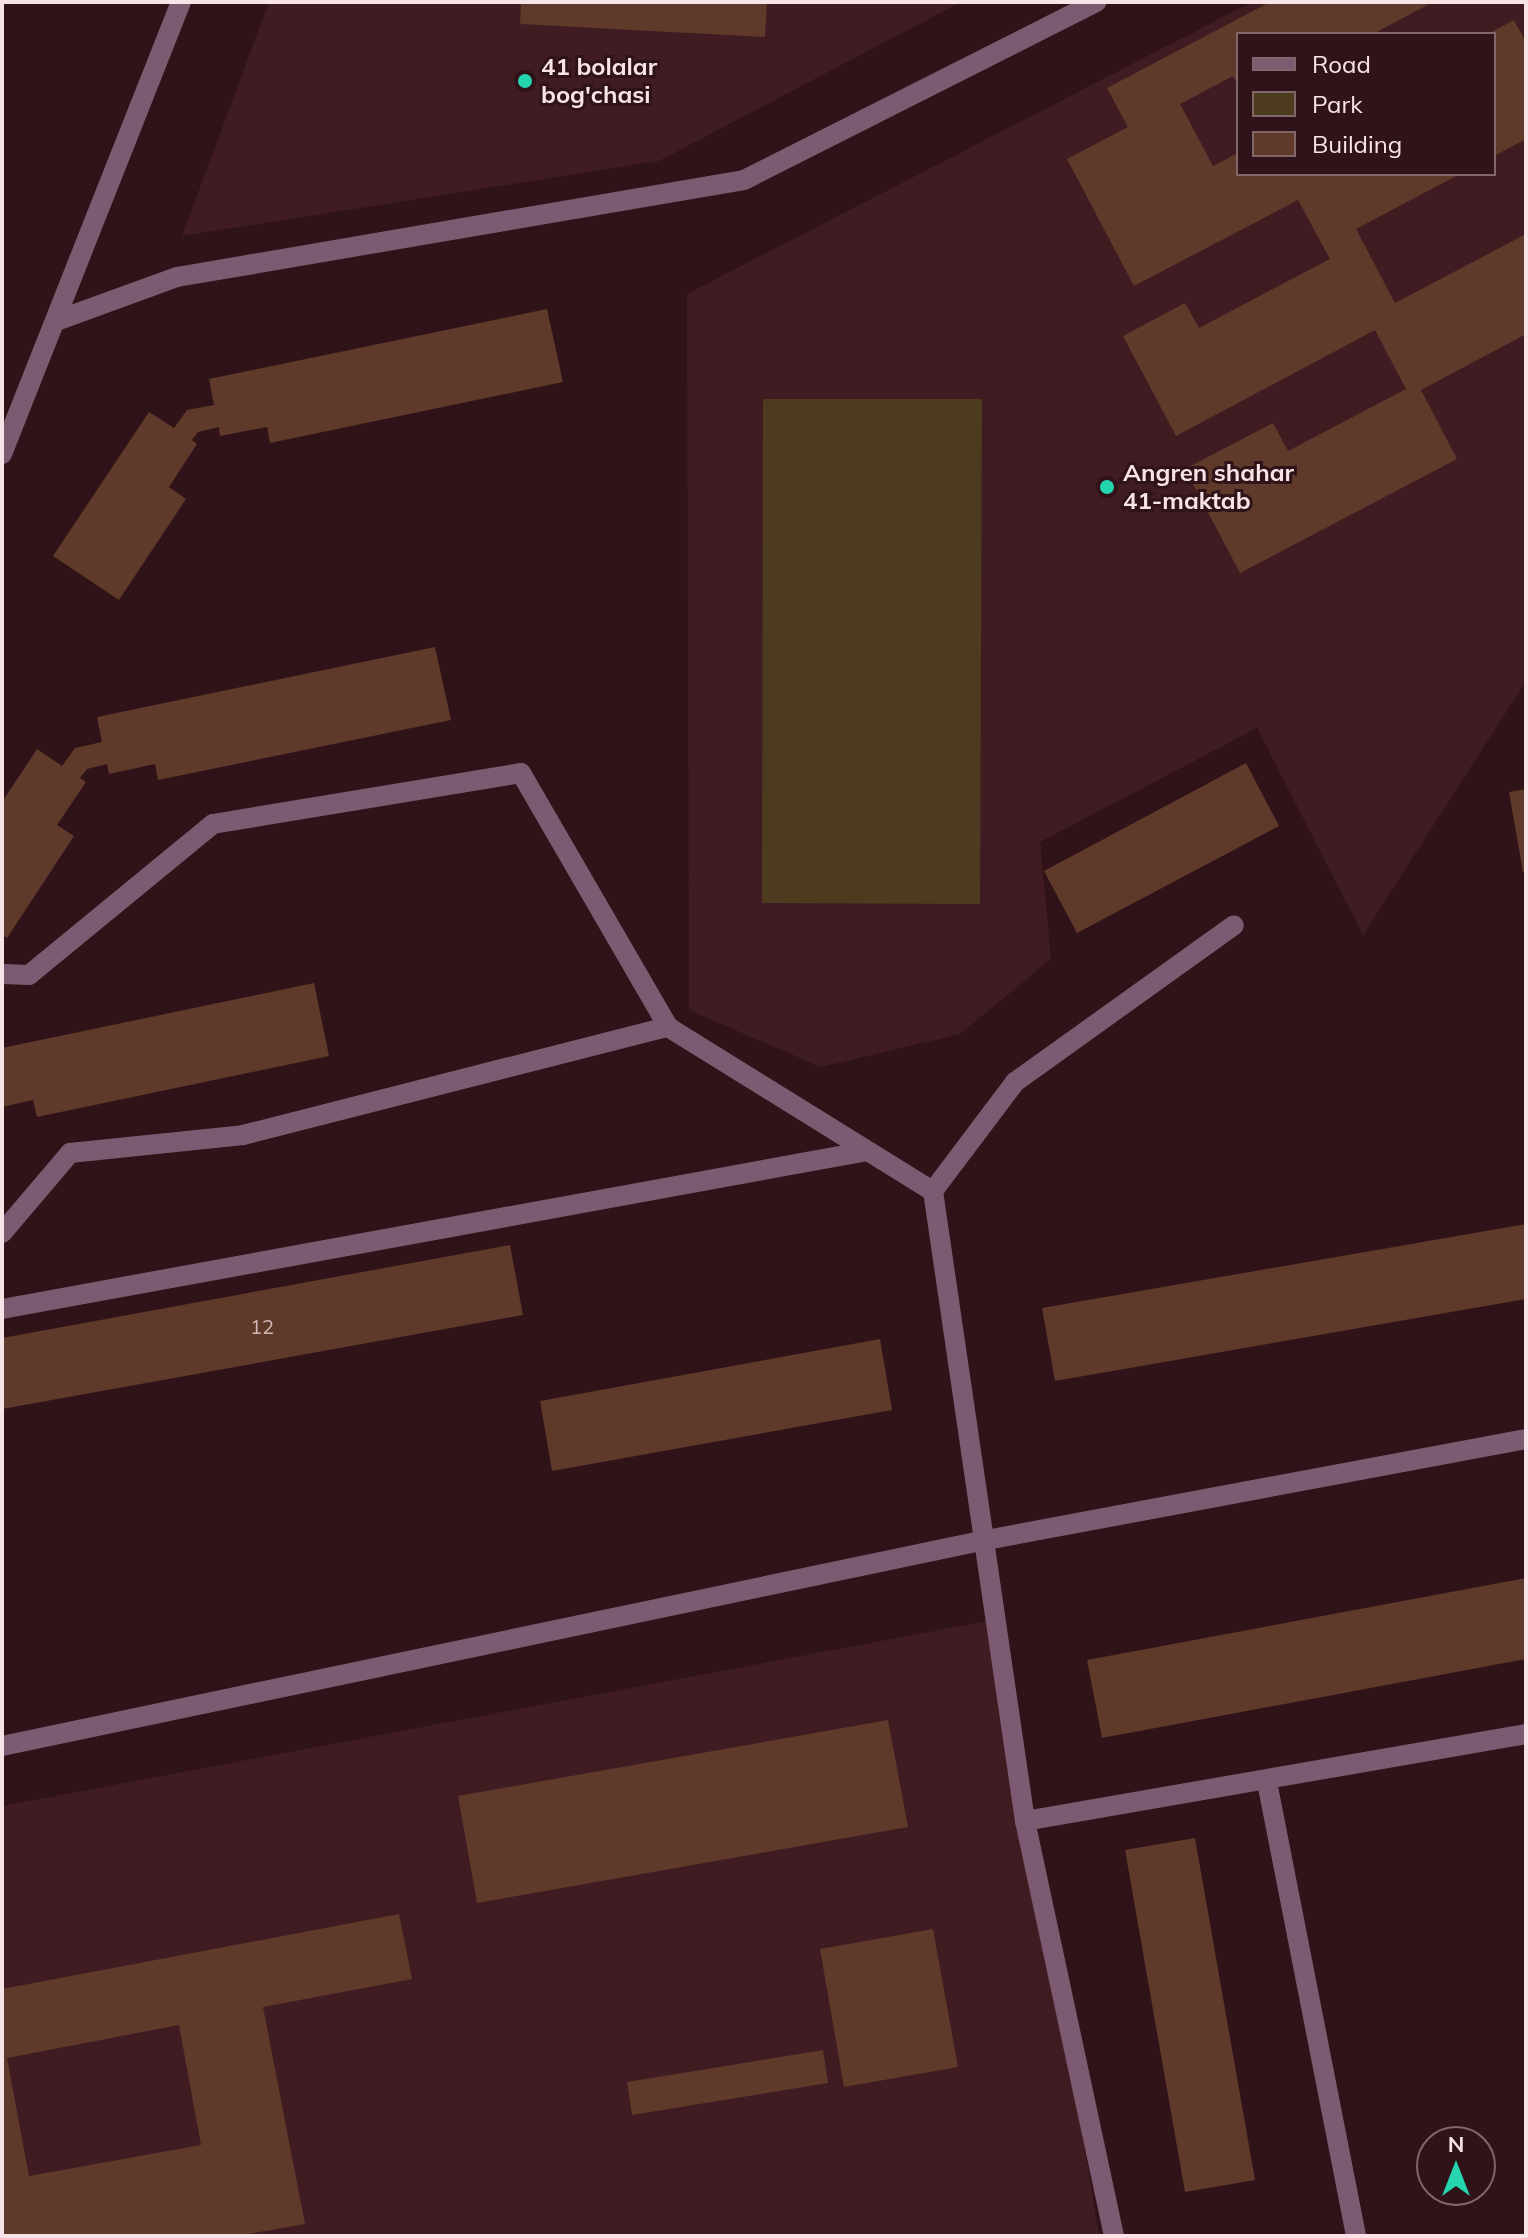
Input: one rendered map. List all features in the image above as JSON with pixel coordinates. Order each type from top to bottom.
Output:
[{"type":"street","points":[[2,451],[181,2]]},
{"type":"street","points":[[56,321],[177,277],[744,180],[1069,8],[1097,2]]},
{"type":"street","points":[[2,974],[29,975],[213,824],[521,773],[668,1027],[933,1191]]},
{"type":"street","points":[[1114,2236],[1025,1821],[981,1541],[933,1191],[1015,1082],[1234,925]]},
{"type":"street","points":[[2,1233],[70,1153],[243,1135],[668,1027]]},
{"type":"street","points":[[2,1309],[867,1151]]},
{"type":"street","points":[[2,1746],[981,1541],[1526,1439]]},
{"type":"street","points":[[1025,1821],[1267,1782],[1526,1734]]},
{"type":"street","points":[[1267,1782],[1356,2236]]},
{"type":"shaded area","name":"41 bolalar bog'chasi","points":[[269,2],[961,2],[659,161],[182,236]]},
{"type":"shaded area","name":"Angren shahar 41-maktab","points":[[1252,2],[1526,2],[1526,681],[1363,935],[1257,728],[1040,842],[1051,959],[960,1034],[821,1067],[689,1010],[687,294]]},
{"type":"shaded area","points":[[998,1619],[1099,2236],[2,2236],[2,1806]]},
{"type":"green space","points":[[763,399],[982,399],[980,904],[762,903]]},
{"type":"building","points":[[521,2],[767,2],[765,37],[520,24]]},
{"type":"building","points":[[1270,2],[1433,2],[1377,32],[1236,32],[1236,81],[1233,76],[1180,104],[1213,166],[1236,154],[1236,176],[1456,176],[1356,229],[1395,303],[1526,234],[1526,334],[1421,390],[1457,459],[1240,573],[1185,469],[1273,423],[1288,451],[1406,389],[1375,330],[1176,436],[1123,336],[1185,303],[1199,328],[1330,259],[1298,200],[1134,286],[1067,159],[1128,127],[1107,88]]},
{"type":"building","points":[[1514,20],[1526,42],[1526,139],[1496,155],[1496,32],[1492,32]]},
{"type":"building","points":[[547,309],[563,382],[270,443],[267,427],[220,436],[219,427],[198,432],[192,440],[197,444],[169,487],[186,499],[119,600],[53,556],[149,412],[174,428],[187,410],[214,405],[209,379]]},
{"type":"building","points":[[435,647],[451,720],[158,780],[155,764],[109,774],[107,764],[87,769],[80,778],[86,782],[57,825],[74,836],[7,938],[2,935],[2,802],[37,749],[62,766],[75,748],[102,742],[97,717]]},
{"type":"building","points":[[1246,763],[1279,826],[1077,933],[1044,871]]},
{"type":"building","points":[[1526,789],[1526,871],[1523,872],[1509,792]]},
{"type":"building","points":[[314,983],[329,1056],[37,1117],[33,1100],[2,1107],[2,1048]]},
{"type":"building","points":[[1526,1224],[1526,1299],[1055,1381],[1042,1308]]},
{"type":"building","points":[[510,1245],[523,1315],[2,1409],[2,1338]]},
{"type":"building","points":[[880,1339],[892,1410],[552,1471],[540,1401]]},
{"type":"building","points":[[1526,1578],[1526,1659],[1102,1738],[1087,1660]]},
{"type":"building","points":[[888,1720],[908,1827],[477,1903],[458,1796]]},
{"type":"building","points":[[1195,1838],[1255,2180],[1185,2192],[1125,1850]]},
{"type":"building","points":[[399,1914],[412,1979],[263,2007],[305,2224],[237,2236],[2,2236],[2,1989]],"holes":[[[179,2025],[201,2145],[29,2176],[7,2058]]]},
{"type":"building","points":[[933,1929],[958,2067],[844,2087],[820,1949]]},
{"type":"building","points":[[823,2050],[828,2083],[632,2115],[627,2082]]},
{"type":"place","name":"41 bolalar bog'chasi","points":[[525,81]]},
{"type":"place","name":"Angren shahar 41-maktab","points":[[1107,487]]}]
